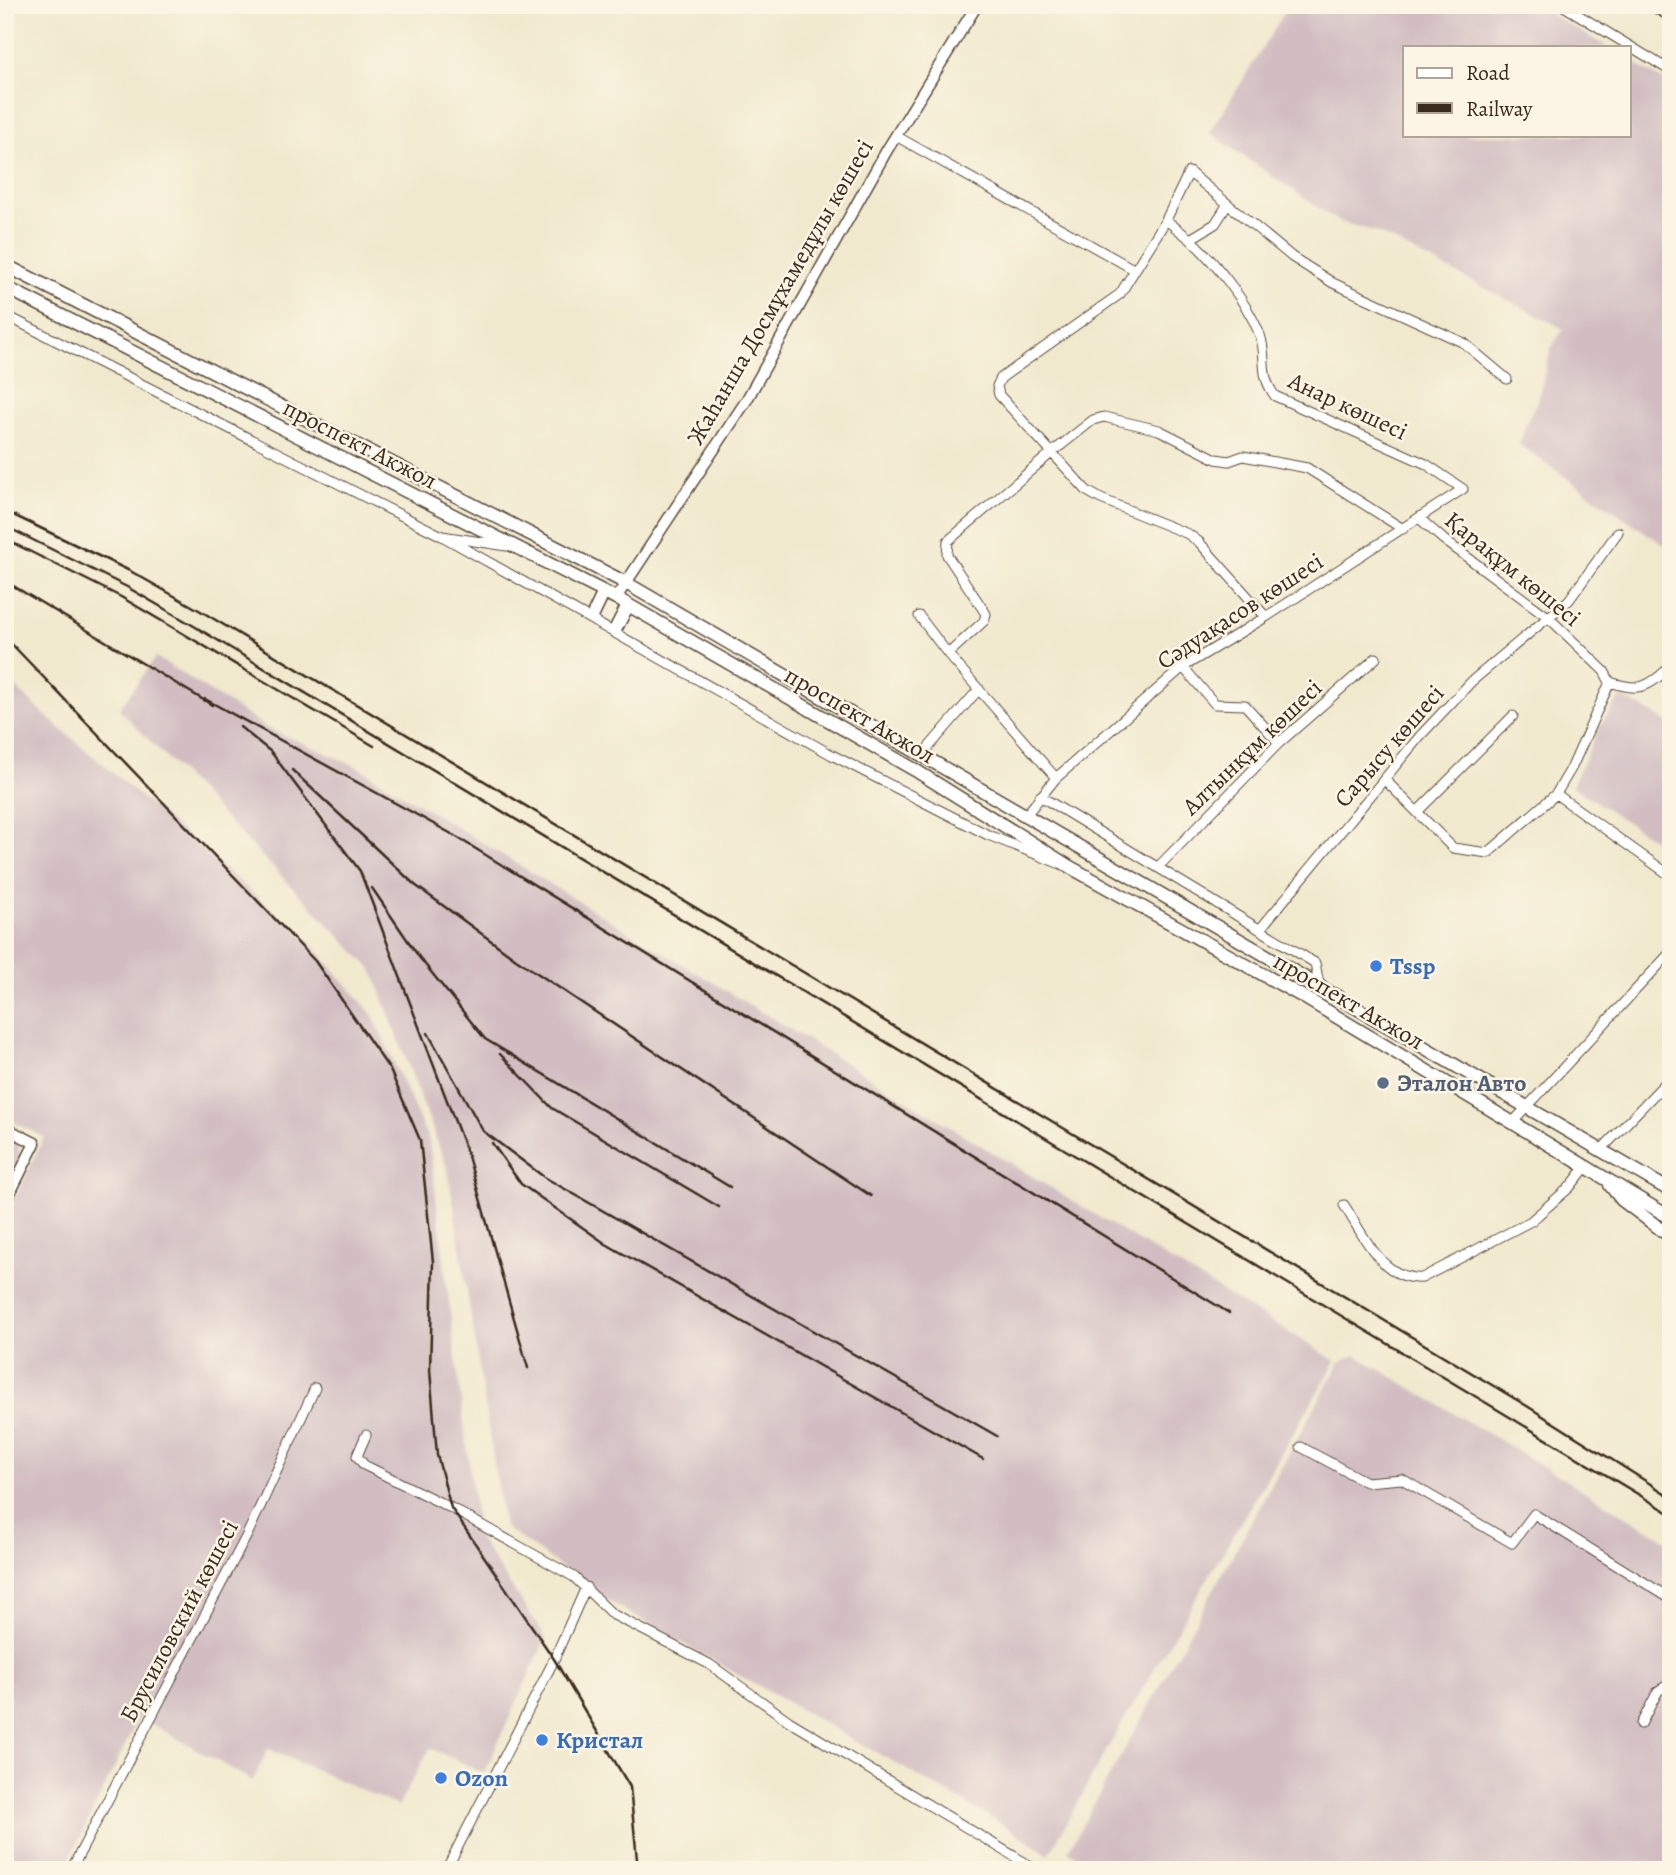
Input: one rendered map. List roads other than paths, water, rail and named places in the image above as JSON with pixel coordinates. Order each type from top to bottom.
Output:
[{"type":"main road","name":"проспект Акжол","points":[[5,265],[626,583],[1526,1109],[1671,1188]]},
{"type":"main road","name":"проспект Акжол","points":[[5,287],[616,598],[915,770],[1070,867],[1307,999],[1671,1218]]},
{"type":"main road","points":[[115,344],[123,326]]},
{"type":"main road","points":[[592,618],[604,592]]},
{"type":"main road","points":[[615,630],[628,605]]},
{"type":"main road","points":[[1605,1180],[1622,1200],[1671,1237]]},
{"type":"street","name":"Жаһанша Досмұхамедұлы көшесі","points":[[616,598],[746,401],[896,136],[977,5]]},
{"type":"street","points":[[1562,5],[1630,46]]},
{"type":"street","points":[[1652,5],[1671,16]]},
{"type":"street","points":[[1630,46],[1671,71]]},
{"type":"street","points":[[896,136],[1135,270]]},
{"type":"street","points":[[1266,617],[1199,542],[1178,528],[1101,499],[1087,491],[1050,454],[999,395],[997,386],[1001,378],[1120,294],[1166,220],[1189,172],[1292,257],[1332,283],[1464,342],[1507,379]]},
{"type":"street","points":[[1190,239],[1215,224],[1228,204]]},
{"type":"street","name":"Анар көшесі","points":[[1166,220],[1213,261],[1256,327],[1262,346],[1263,374],[1275,396],[1426,464],[1463,489]]},
{"type":"street","points":[[5,316],[442,536],[615,630],[832,755],[1029,854],[1070,867]]},
{"type":"street","points":[[948,654],[984,621],[986,614],[947,555],[948,541],[1050,454],[1093,420],[1104,416],[1159,430],[1216,459],[1260,458],[1307,468],[1403,529]]},
{"type":"street","name":"Сәдуақасов көшесі","points":[[1026,815],[1056,778],[1183,667],[1266,617],[1463,489]]},
{"type":"street","name":"Қарақұм көшесі","points":[[1419,518],[1444,540],[1548,617],[1604,671],[1610,682]]},
{"type":"street","name":"Сарысу көшесі","points":[[1261,928],[1420,736],[1472,681],[1569,600],[1618,532]]},
{"type":"street","points":[[442,536],[521,548]]},
{"type":"street","points":[[919,616],[948,654],[1056,778]]},
{"type":"street","name":"Алтынқұм көшесі","points":[[1158,867],[1279,743],[1376,658]]},
{"type":"street","points":[[1385,780],[1453,848],[1488,853],[1556,794],[1572,767],[1610,682],[1635,688],[1645,687],[1671,666]]},
{"type":"street","points":[[1183,667],[1215,704],[1245,705],[1279,743]]},
{"type":"street","points":[[922,755],[979,689]]},
{"type":"street","points":[[1418,811],[1513,716]]},
{"type":"street","points":[[1556,794],[1671,876]]},
{"type":"street","points":[[1040,796],[1315,963],[1320,989]]},
{"type":"street","points":[[1513,1122],[1671,952]]},
{"type":"street","points":[[1600,1151],[1671,1077]]},
{"type":"street","points":[[5,1128],[35,1143],[5,1203]]},
{"type":"street","points":[[1344,1205],[1392,1272],[1411,1279],[1422,1278],[1531,1221],[1570,1187],[1585,1168]]},
{"type":"street","name":"Брусиловский көшесі","points":[[71,1870],[247,1535],[315,1388]]},
{"type":"street","points":[[366,1435],[357,1455],[364,1465],[480,1524],[574,1577],[612,1614],[709,1664],[789,1721],[1037,1870]]},
{"type":"street","points":[[1301,1447],[1366,1482],[1402,1479],[1512,1544],[1534,1514],[1671,1599]]},
{"type":"street","points":[[446,1870],[546,1676],[586,1587]]},
{"type":"street","points":[[1641,1724],[1658,1691],[1671,1683]]},
{"type":"railway","points":[[5,511],[132,572],[199,610],[1527,1406],[1671,1497]]},
{"type":"railway","points":[[5,526],[127,587],[194,626],[1671,1514]]},
{"type":"railway","points":[[5,539],[121,597],[374,746]]},
{"type":"railway","points":[[5,581],[212,705]]},
{"type":"railway","points":[[5,637],[315,961],[390,1070],[420,1140],[433,1262],[430,1370],[437,1455],[451,1508],[554,1659],[630,1787],[638,1870]]},
{"type":"railway","points":[[205,699],[450,833],[1229,1313]]},
{"type":"railway","points":[[240,727],[271,752],[360,871],[468,1156],[528,1368]]},
{"type":"railway","points":[[292,770],[415,885],[516,959],[871,1196]]},
{"type":"railway","points":[[372,888],[419,957],[485,1039],[730,1187]]},
{"type":"railway","points":[[428,1033],[483,1131],[544,1177],[997,1436]]},
{"type":"railway","points":[[500,1054],[552,1108],[719,1207]]},
{"type":"railway","points":[[492,1143],[521,1184],[606,1244],[983,1459]]},
{"type":"place","name":"Tssp","points":[[1376,966]]},
{"type":"place","name":"Эталон Авто","points":[[1383,1083]]},
{"type":"place","name":"Кристал","points":[[542,1740]]},
{"type":"place","name":"Ozon","points":[[441,1778]]}]
